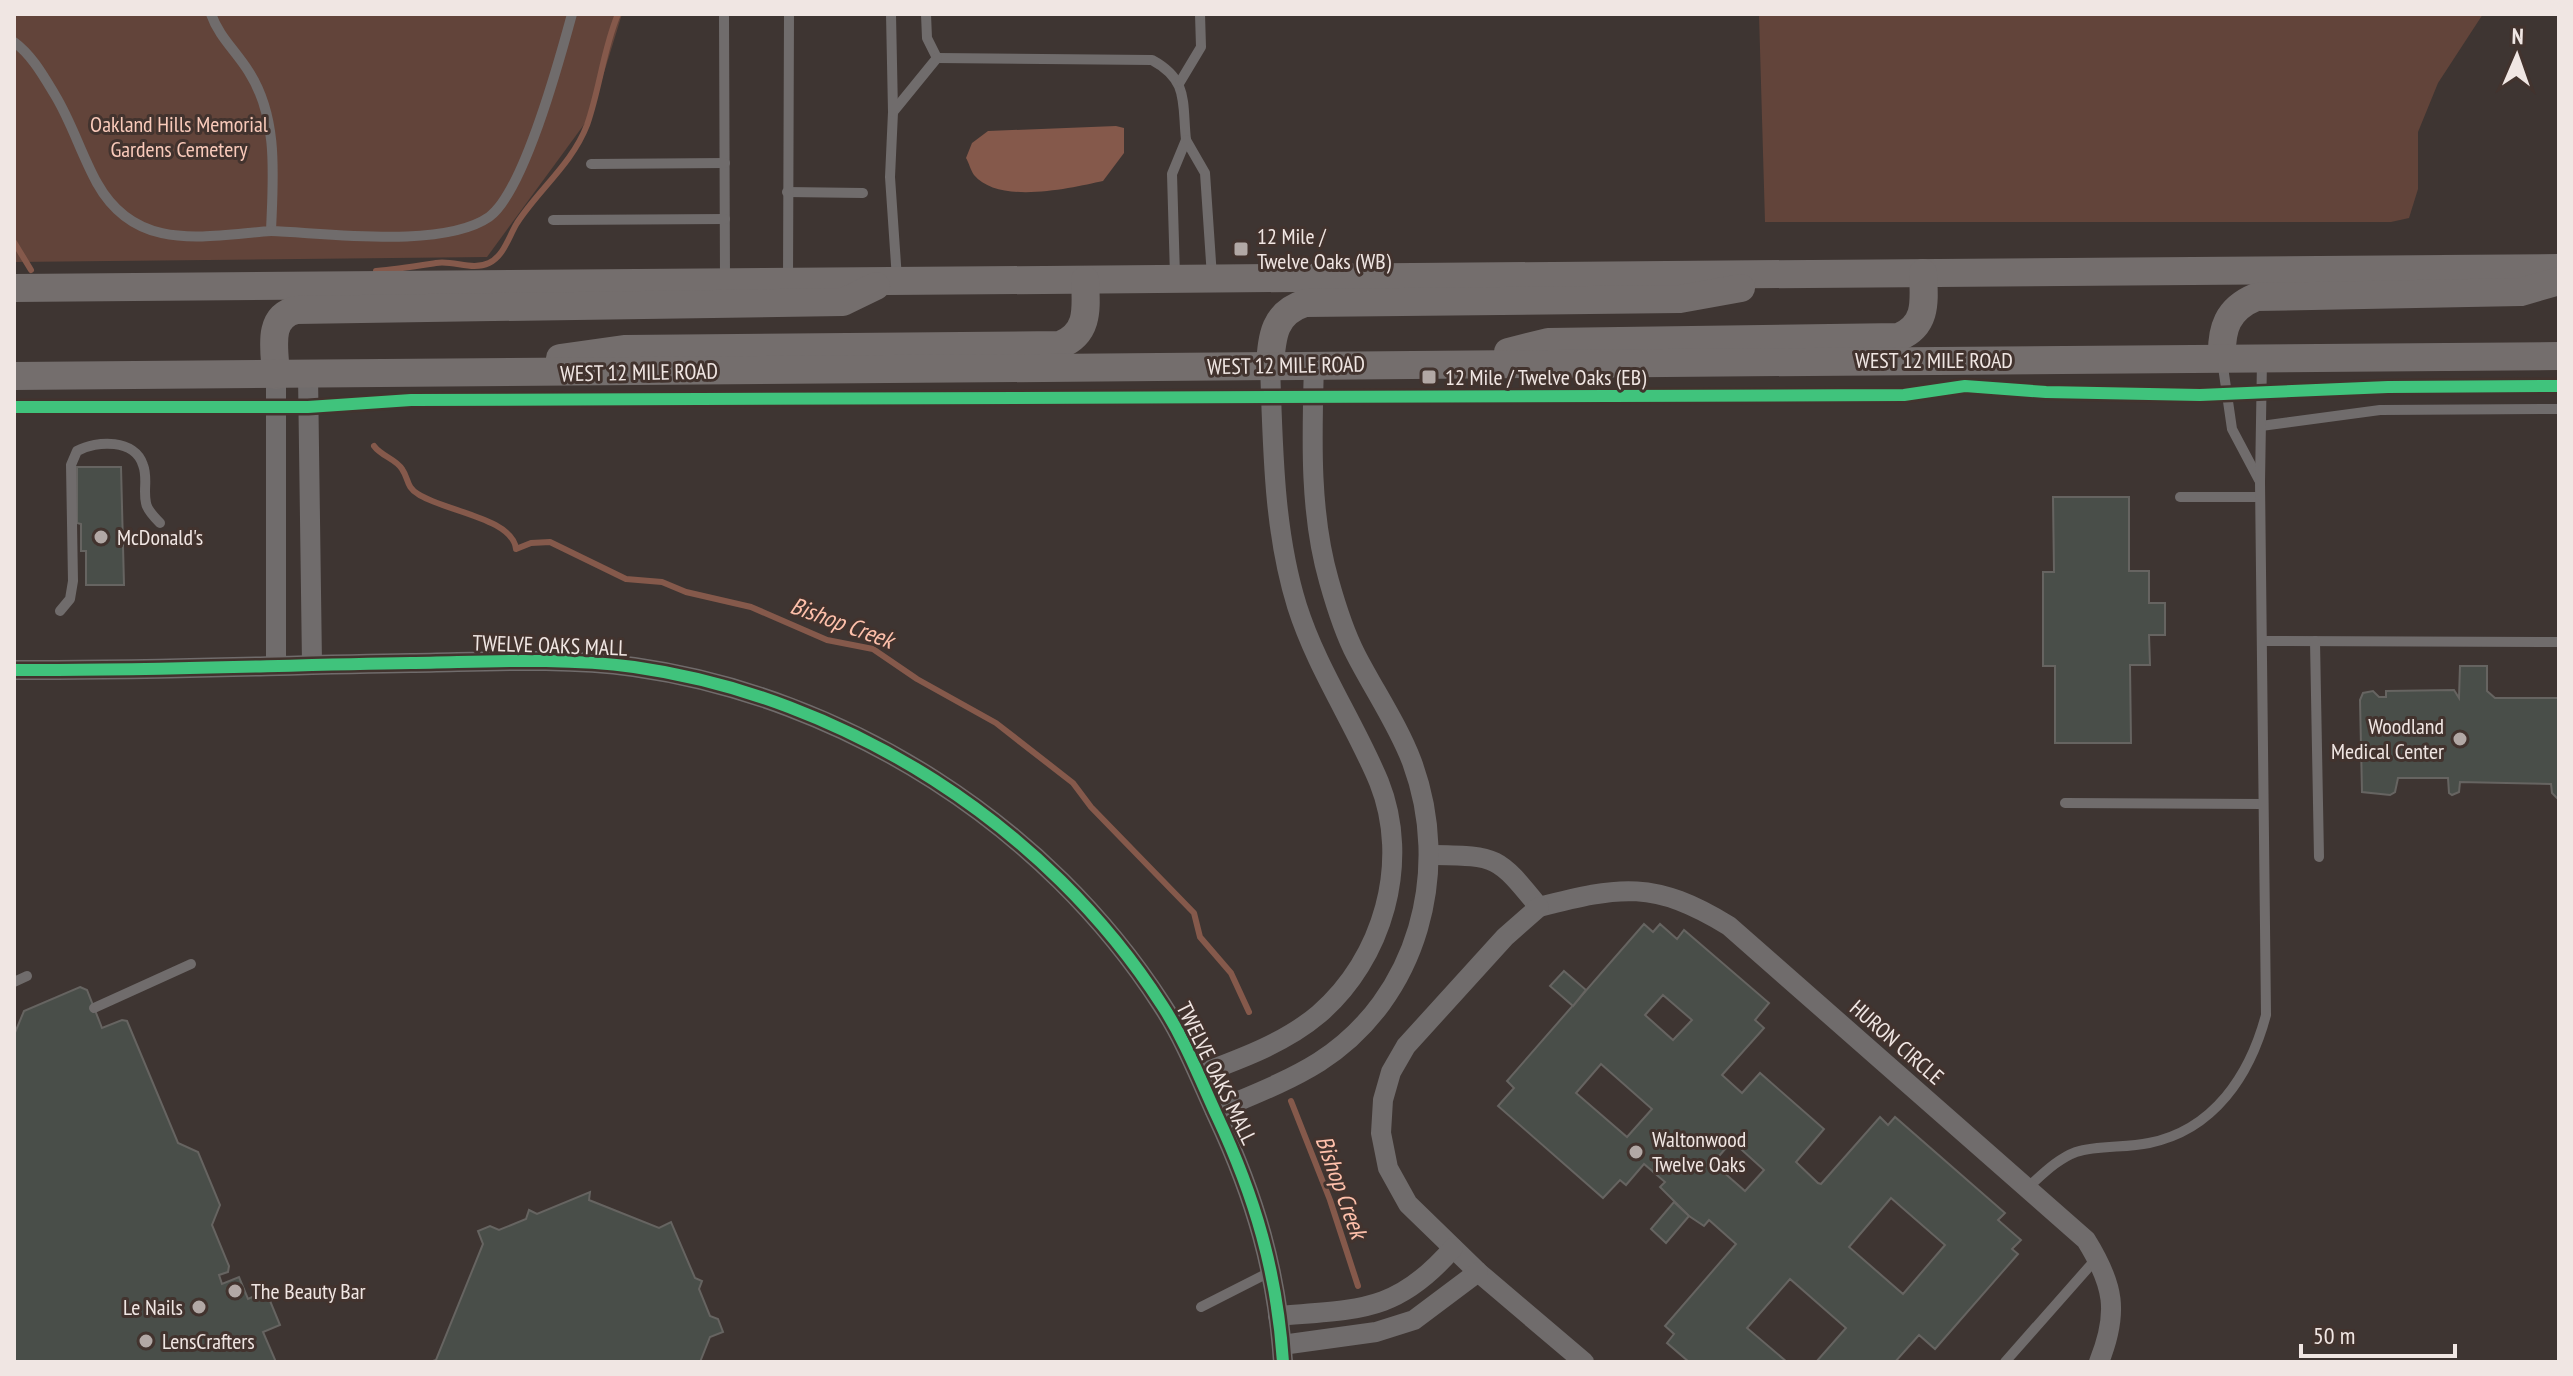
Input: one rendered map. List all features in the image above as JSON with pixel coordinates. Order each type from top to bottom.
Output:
[{"type":"main road","points":[[14,288],[2559,268]]},
{"type":"main road","points":[[1270,365],[1272,341],[1279,321],[1286,313],[1305,303],[1680,299],[1821,273]]},
{"type":"main road","points":[[1468,362],[1548,342],[1899,337],[1908,333],[1921,318],[1923,273]]},
{"type":"main road","points":[[456,374],[624,349],[1060,345],[1077,335],[1086,318],[1085,280]]},
{"type":"main road","points":[[276,375],[276,324],[284,314],[296,310],[843,302],[893,281]]},
{"type":"main road","points":[[2222,358],[2221,336],[2228,317],[2244,302],[2256,297],[2521,292],[2559,281]]},
{"type":"main road","name":"WEST 12 MILE ROAD","points":[[14,376],[1468,362],[2559,356]]},
{"type":"street","name":"TWELVE OAKS MALL","points":[[1215,1111],[1319,1061],[1366,1021],[1392,988],[1414,944],[1430,880],[1431,855],[1423,794],[1411,758],[1354,652],[1324,564],[1313,463],[1314,364]]},
{"type":"street","name":"TWELVE OAKS MALL","points":[[1200,1074],[1293,1032],[1334,1000],[1360,967],[1375,938],[1387,903],[1391,874],[1391,839],[1385,800],[1316,661],[1289,574],[1280,527],[1270,365]]},
{"type":"street","points":[[276,375],[276,665]]},
{"type":"street","points":[[308,375],[312,664]]},
{"type":"street","name":"TWELVE OAKS MALL","points":[[14,670],[548,661],[608,664],[706,683],[846,731],[974,807],[1026,846],[1062,880],[1151,988],[1200,1074],[1240,1164],[1272,1271],[1282,1354]]},
{"type":"street","points":[[1431,855],[1490,857],[1503,864],[1539,907]]},
{"type":"street","name":"HURON CIRCLE","points":[[1584,1362],[1478,1272],[1408,1204],[1388,1168],[1381,1133],[1383,1100],[1391,1072],[1406,1046],[1505,937],[1539,907],[1607,890],[1648,889],[1696,905],[1729,926],[2086,1240],[2105,1270],[2112,1297],[2110,1334],[2099,1362]]},
{"type":"street","points":[[1278,1316],[1369,1306],[1395,1297],[1415,1287],[1453,1248]]},
{"type":"street","points":[[1282,1354],[1414,1320],[1478,1272]]},
{"type":"lane","points":[[211,14],[216,28],[249,72],[264,105],[273,173],[271,231]]},
{"type":"lane","points":[[14,42],[42,74],[67,114],[90,169],[112,208],[134,225],[163,236],[271,231],[427,236],[457,231],[492,215],[529,149],[555,80],[572,14]]},
{"type":"lane","points":[[724,14],[725,283]]},
{"type":"lane","points":[[788,282],[789,14]]},
{"type":"lane","points":[[891,14],[893,281]]},
{"type":"lane","points":[[926,14],[927,38],[937,58]]},
{"type":"lane","points":[[1180,82],[1201,47],[1200,14]]},
{"type":"lane","points":[[893,112],[937,58]]},
{"type":"lane","points":[[937,58],[1152,60],[1171,70],[1180,82],[1186,140],[1205,173],[1212,279]]},
{"type":"lane","points":[[1175,279],[1172,174],[1186,140]]},
{"type":"lane","points":[[591,164],[725,163]]},
{"type":"lane","points":[[787,192],[863,193]]},
{"type":"lane","points":[[553,220],[725,219]]},
{"type":"lane","points":[[2222,358],[2232,429],[2260,482]]},
{"type":"lane","points":[[2027,1188],[2060,1160],[2078,1151],[2152,1143],[2187,1130],[2211,1113],[2239,1083],[2256,1051],[2266,1015],[2260,497],[2262,358]]},
{"type":"lane","points":[[2261,426],[2380,410],[2559,409]]},
{"type":"lane","points":[[60,611],[70,599],[73,581],[71,465],[77,451],[107,444],[124,446],[133,452],[144,468],[146,505],[160,523]]},
{"type":"lane","points":[[2180,497],[2260,497]]},
{"type":"lane","points":[[2262,641],[2559,642]]},
{"type":"lane","points":[[2315,641],[2319,857]]},
{"type":"lane","points":[[2065,803],[2263,804]]},
{"type":"lane","points":[[94,1008],[191,964]]},
{"type":"lane","points":[[14,982],[27,976]]},
{"type":"lane","points":[[2005,1362],[2097,1258]]},
{"type":"lane","points":[[1201,1307],[1272,1271]]},
{"type":"green space","name":"Oakland Hills Memorial Gardens Cemetery","points":[[14,14],[622,14],[591,115],[487,257],[14,262]]},
{"type":"green space","points":[[1759,14],[2483,14],[2438,83],[2418,132],[2418,189],[2409,218],[2391,222],[1765,222]]},
{"type":"shaded area","points":[[1124,128],[1124,153],[1103,181],[1089,184],[1036,192],[1000,190],[974,175],[966,158],[972,143],[988,131]]},
{"type":"building","name":"McDonald's","points":[[77,467],[121,467],[124,585],[86,585],[86,551],[81,551],[81,524],[77,523]]},
{"type":"building","points":[[2053,497],[2129,497],[2129,571],[2149,571],[2149,603],[2165,603],[2165,635],[2149,635],[2150,665],[2130,665],[2131,743],[2055,743],[2055,666],[2043,666],[2043,572],[2054,572]]},
{"type":"building","name":"Woodland Medical Center","points":[[2460,666],[2487,666],[2487,691],[2495,698],[2559,698],[2559,800],[2552,793],[2551,784],[2460,782],[2459,792],[2452,795],[2449,793],[2448,778],[2398,778],[2395,792],[2390,795],[2362,792],[2360,700],[2363,693],[2373,691],[2379,697],[2386,697],[2386,691],[2454,690],[2459,698]]},
{"type":"building","name":"Waltonwood Twelve Oaks","points":[[1644,924],[1653,932],[1660,924],[1677,939],[1684,930],[1769,1003],[1755,1020],[1764,1028],[1722,1075],[1742,1093],[1760,1073],[1824,1129],[1796,1162],[1821,1184],[1880,1117],[1888,1125],[1895,1117],[2005,1213],[1998,1220],[2021,1240],[2012,1249],[2018,1254],[1935,1349],[1919,1335],[1895,1362],[1816,1362],[1846,1328],[1790,1279],[1747,1328],[1787,1362],[1689,1362],[1667,1343],[1674,1334],[1665,1326],[1736,1244],[1709,1220],[1704,1226],[1689,1216],[1660,1187],[1665,1182],[1644,1164],[1626,1185],[1620,1180],[1603,1198],[1498,1106],[1514,1088],[1507,1081]],"holes":[[[1663,995],[1692,1020],[1673,1040],[1645,1015]],[[1601,1064],[1652,1109],[1627,1137],[1576,1093]],[[1732,1141],[1764,1170],[1745,1191],[1713,1163]],[[1891,1198],[1945,1245],[1903,1294],[1849,1247]]]},
{"type":"building","points":[[1564,971],[1586,990],[1573,1006],[1550,986]]},
{"type":"building","points":[[80,987],[87,990],[102,1028],[127,1021],[178,1143],[198,1152],[220,1205],[212,1225],[229,1266],[228,1272],[219,1275],[222,1284],[239,1277],[248,1299],[266,1291],[280,1325],[263,1332],[276,1362],[14,1362],[14,1035],[24,1011]]},
{"type":"building","points":[[590,1192],[589,1200],[659,1228],[671,1222],[695,1278],[702,1281],[699,1289],[710,1316],[718,1319],[723,1332],[710,1337],[700,1362],[430,1362],[436,1360],[483,1244],[478,1231],[490,1226],[499,1230],[526,1219],[529,1210],[537,1214]]},
{"type":"building","points":[[1674,1202],[1689,1216],[1666,1243],[1651,1229]]},
{"type":"waterway","points":[[376,271],[443,262],[483,265],[499,256],[517,223],[581,139],[618,14]]},
{"type":"waterway","name":"Bishop Creek","points":[[14,242],[31,270]]},
{"type":"waterway","name":"Bishop Creek","points":[[374,446],[399,466],[414,491],[429,500],[490,522],[512,538],[516,549],[531,543],[550,542],[626,579],[662,582],[686,592],[751,607],[827,640],[873,649],[917,679],[996,723],[1073,783],[1091,807],[1194,913],[1200,937],[1231,973],[1249,1012]]},
{"type":"waterway","name":"Bishop Creek","points":[[1291,1101],[1330,1200],[1358,1286]]},
{"type":"cycle path","points":[[14,407],[308,407],[411,400],[1904,395],[1965,386],[2046,392],[2200,395],[2388,387],[2559,386]]},
{"type":"cycle path","points":[[14,670],[522,661],[606,664],[713,683],[790,707],[864,740],[934,780],[1000,827],[1061,881],[1115,940],[1162,1005],[1198,1074],[1253,1206],[1276,1297],[1283,1362]]},
{"type":"place","name":"12 Mile / Twelve Oaks (WB)","points":[[1241,249]]},
{"type":"place","name":"12 Mile / Twelve Oaks (EB)","points":[[1429,377]]},
{"type":"place","name":"McDonald's","points":[[101,537]]},
{"type":"place","name":"Woodland Medical Center","points":[[2460,739]]},
{"type":"place","name":"Waltonwood Twelve Oaks","points":[[1636,1152]]},
{"type":"place","name":"The Beauty Bar","points":[[235,1291]]},
{"type":"place","name":"Le Nails","points":[[199,1307]]},
{"type":"place","name":"LensCrafters","points":[[146,1341]]}]
